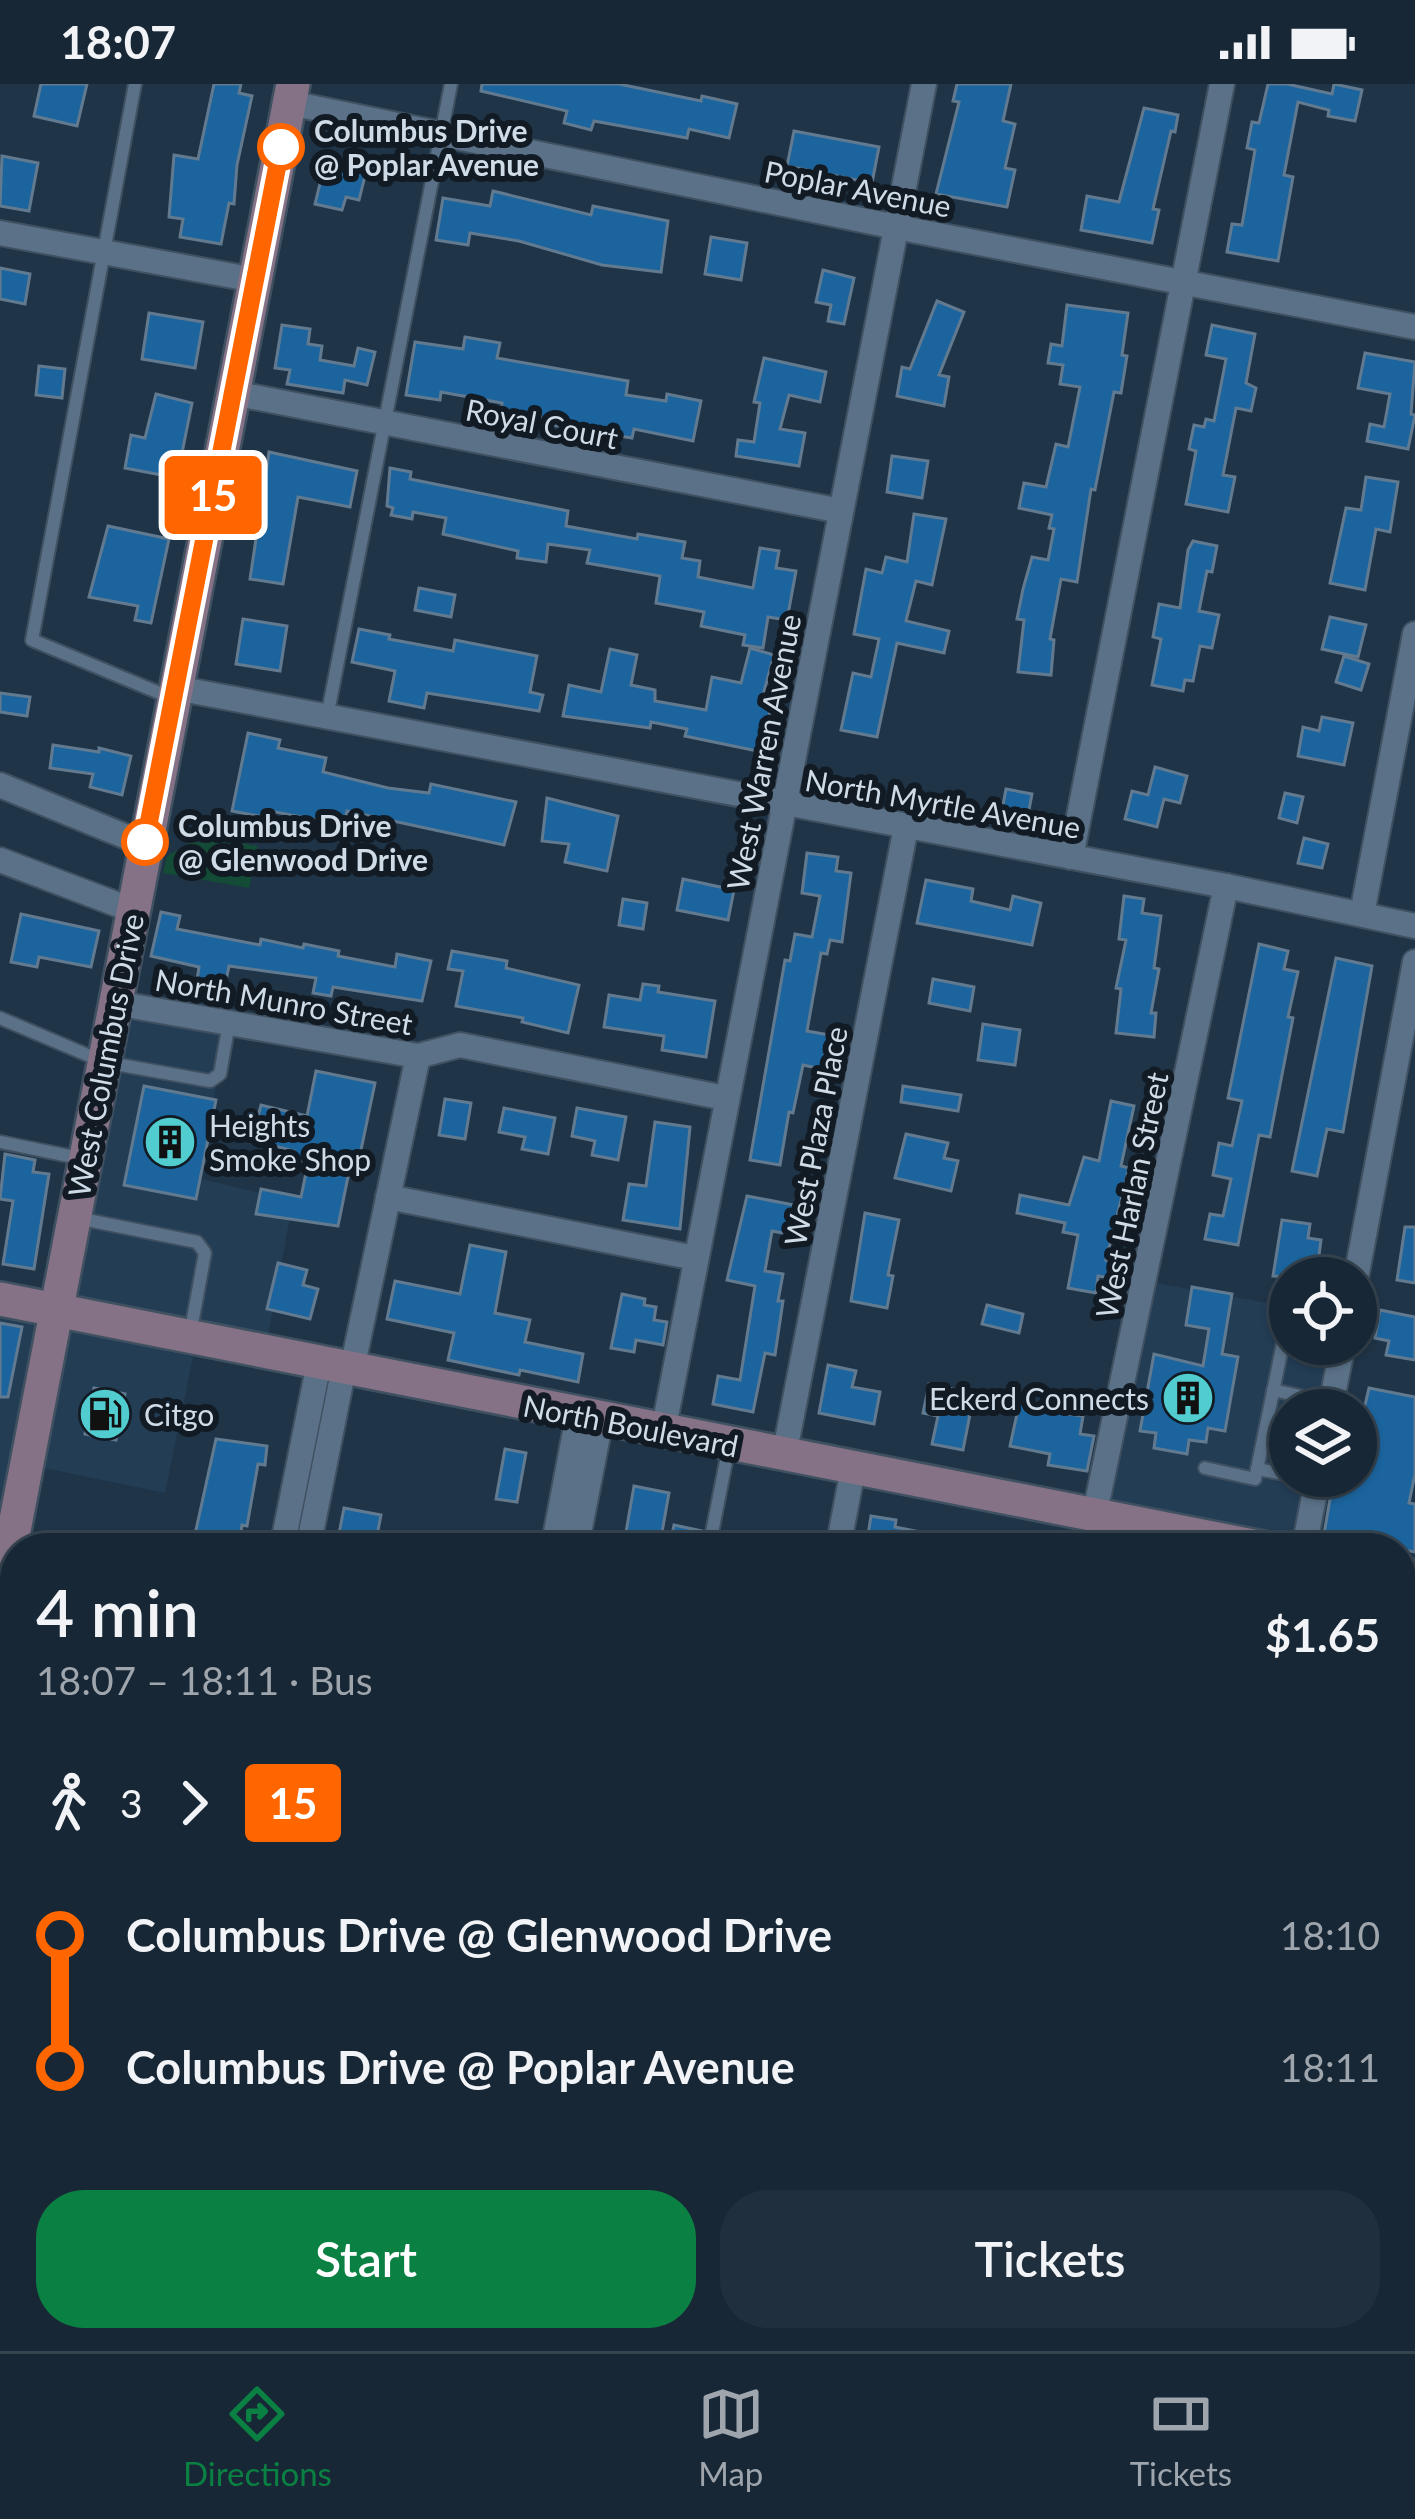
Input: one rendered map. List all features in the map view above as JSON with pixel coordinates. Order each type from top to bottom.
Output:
[{"type":"main road","name":"West Columbus Drive","points":[[17,1533],[291,93]]},
{"type":"main road","name":"North Boulevard","points":[[0,1299],[1181,1533]]},
{"type":"street","name":"West Warren Avenue","points":[[663,1432],[924,84]]},
{"type":"street","points":[[1071,857],[1222,84]]},
{"type":"street","name":"Poplar Avenue","points":[[291,93],[442,134],[1415,326]]},
{"type":"street","points":[[0,232],[255,280]]},
{"type":"street","name":"Royal Court","points":[[233,393],[841,511]]},
{"type":"street","points":[[1362,914],[1415,634]]},
{"type":"street","name":"North Myrtle Avenue","points":[[175,694],[327,717],[1226,886],[1415,926]]},
{"type":"street","points":[[0,785],[145,844]]},
{"type":"street","name":"West Plaza Place","points":[[784,1456],[906,827]]},
{"type":"street","points":[[0,860],[132,910]]},
{"type":"street","name":"West Harlan Street","points":[[1094,1517],[1226,886]]},
{"type":"street","points":[[1360,1257],[1415,962]]},
{"type":"street","name":"North Munro Street","points":[[115,1003],[418,1056],[460,1045],[725,1098]]},
{"type":"street","points":[[288,1533],[388,1197],[418,1056]]},
{"type":"street","points":[[388,1197],[695,1258]]},
{"type":"street","points":[[310,1533],[338,1366]]},
{"type":"street","points":[[557,1533],[590,1418]]},
{"type":"street","points":[[578,1533],[590,1418]]},
{"type":"street","points":[[841,1533],[853,1469]]},
{"type":"street","points":[[1304,1533],[1305,1497]]},
{"type":"lane","points":[[135,84],[32,640],[175,694]]},
{"type":"lane","points":[[327,717],[451,84]]},
{"type":"lane","points":[[0,1018],[104,1062],[215,1079],[220,1074],[229,1023]]},
{"type":"lane","points":[[0,1142],[85,1160]]},
{"type":"lane","points":[[74,1218],[197,1242],[205,1253],[189,1336]]},
{"type":"lane","points":[[1205,1468],[1255,1479],[1269,1410]]},
{"type":"lane","points":[[712,1533],[730,1445]]},
{"type":"lane","points":[[1257,1468],[1269,1470]]},
{"type":"shaded area","points":[[125,1015],[224,1033],[202,1179],[293,1201],[267,1341],[71,1302]]},
{"type":"shaded area","points":[[1156,1283],[1269,1303],[1269,1365],[1325,1365],[1321,1389],[1269,1389],[1269,1497],[1301,1497],[1295,1533],[1240,1533],[1108,1508]]},
{"type":"shaded area","points":[[0,1315],[193,1357],[165,1493],[15,1462],[0,1533]]},
{"type":"green space","points":[[214,838],[258,846],[249,888],[163,873],[167,856],[191,842]]},
{"type":"building","points":[[41,84],[87,84],[77,126],[34,116]]},
{"type":"building","points":[[214,84],[241,84],[239,93],[252,96],[234,204],[229,203],[221,244],[180,237],[183,219],[169,217],[174,155],[198,159]]},
{"type":"building","points":[[482,84],[619,84],[737,104],[729,138],[689,129],[687,138],[594,121],[591,130],[564,123],[567,111],[481,91]]},
{"type":"building","points":[[957,84],[1011,84],[1003,121],[1015,124],[1005,168],[1015,170],[1007,207],[936,194],[959,102],[953,101]]},
{"type":"building","points":[[1268,84],[1332,94],[1334,84],[1362,90],[1355,121],[1328,116],[1329,110],[1298,102],[1284,175],[1293,177],[1278,261],[1227,252],[1232,224],[1242,225],[1255,150],[1247,148],[1252,122],[1259,123]]},
{"type":"building","points":[[1144,108],[1178,115],[1153,209],[1159,210],[1152,243],[1081,230],[1087,196],[1119,202]]},
{"type":"building","points":[[794,131],[879,147],[872,183],[787,166]]},
{"type":"building","points":[[2,156],[38,163],[29,211],[0,206]]},
{"type":"building","points":[[325,163],[366,172],[359,200],[346,197],[342,210],[315,204]]},
{"type":"building","points":[[493,191],[591,215],[593,206],[668,221],[661,272],[602,265],[519,241],[470,233],[468,245],[436,240],[443,198],[490,206]]},
{"type":"building","points":[[711,237],[747,243],[741,280],[705,274]]},
{"type":"building","points":[[0,268],[30,274],[25,304],[0,299]]},
{"type":"building","points":[[823,270],[854,278],[844,324],[828,321],[831,305],[816,302]]},
{"type":"building","points":[[937,301],[964,312],[939,375],[949,377],[944,406],[897,396],[902,367],[910,369]]},
{"type":"building","points":[[1067,305],[1128,313],[1122,355],[1127,356],[1121,393],[1114,392],[1095,490],[1091,489],[1077,582],[1061,579],[1050,639],[1054,640],[1051,675],[1018,672],[1024,620],[1017,619],[1023,589],[1032,557],[1048,560],[1054,529],[1049,528],[1052,515],[1019,508],[1024,483],[1046,487],[1056,444],[1068,447],[1080,387],[1060,384],[1063,365],[1048,363],[1051,344],[1062,346]]},
{"type":"building","points":[[149,313],[203,322],[195,368],[142,359]]},
{"type":"building","points":[[282,325],[310,329],[308,344],[322,346],[320,360],[354,366],[358,348],[375,352],[367,385],[345,380],[343,393],[287,384],[290,370],[275,368]]},
{"type":"building","points":[[1212,325],[1255,334],[1246,383],[1256,388],[1251,411],[1236,408],[1223,475],[1235,477],[1228,512],[1186,504],[1196,451],[1189,449],[1194,425],[1204,427],[1206,419],[1214,421],[1226,359],[1206,355]]},
{"type":"building","points":[[465,337],[500,343],[497,358],[628,381],[626,395],[666,401],[667,394],[701,401],[693,441],[634,429],[632,438],[552,425],[553,420],[501,411],[502,403],[441,392],[440,400],[406,395],[415,342],[463,349]]},
{"type":"building","points":[[1365,353],[1415,362],[1411,414],[1415,415],[1408,449],[1367,441],[1370,424],[1384,427],[1390,394],[1358,388]]},
{"type":"building","points":[[764,358],[826,372],[820,402],[789,395],[780,429],[805,433],[799,466],[736,456],[738,440],[754,442],[760,403],[754,402]]},
{"type":"building","points":[[39,366],[65,369],[62,398],[36,395]]},
{"type":"building","points":[[156,394],[192,403],[177,478],[125,468],[131,435],[145,438]]},
{"type":"building","points":[[269,452],[357,471],[350,507],[298,497],[283,584],[250,579]]},
{"type":"building","points":[[892,456],[928,461],[922,498],[887,492]]},
{"type":"building","points":[[390,468],[411,472],[410,479],[568,511],[566,526],[685,542],[682,558],[700,561],[698,577],[753,588],[760,548],[779,551],[776,568],[796,571],[787,620],[768,617],[763,648],[743,645],[745,635],[701,626],[704,612],[656,603],[660,576],[587,563],[590,550],[548,544],[546,562],[517,558],[518,551],[443,534],[446,518],[413,512],[412,519],[391,515],[393,508],[387,506]]},
{"type":"building","points":[[1366,477],[1398,482],[1390,532],[1376,529],[1365,590],[1330,583],[1346,508],[1361,510]]},
{"type":"building","points":[[914,514],[946,519],[932,585],[916,581],[906,621],[949,631],[944,653],[897,643],[877,737],[841,730],[853,673],[871,677],[879,639],[854,634],[866,569],[882,573],[886,557],[907,562]]},
{"type":"building","points":[[108,526],[169,539],[151,623],[135,620],[138,606],[89,597]]},
{"type":"building","points":[[1193,541],[1217,546],[1199,611],[1219,615],[1212,648],[1200,646],[1193,681],[1185,680],[1183,691],[1152,685],[1161,639],[1153,637],[1159,604],[1180,608]]},
{"type":"building","points":[[419,588],[455,595],[451,617],[415,610]]},
{"type":"building","points":[[1330,617],[1366,625],[1358,657],[1322,649]]},
{"type":"building","points":[[243,619],[287,626],[280,671],[236,664]]},
{"type":"building","points":[[359,629],[453,651],[455,640],[537,656],[530,692],[543,695],[539,711],[427,693],[424,708],[389,701],[395,671],[352,662]]},
{"type":"building","points":[[750,648],[774,655],[763,695],[773,697],[762,752],[685,736],[687,729],[651,722],[650,728],[563,716],[569,685],[601,692],[610,649],[637,655],[631,685],[655,690],[655,701],[706,710],[712,677],[741,683]]},
{"type":"building","points":[[1344,656],[1369,664],[1361,690],[1336,682]]},
{"type":"building","points":[[0,693],[30,697],[27,716],[0,712]]},
{"type":"building","points":[[1322,717],[1353,723],[1344,765],[1298,756],[1303,727],[1319,731]]},
{"type":"building","points":[[248,733],[280,740],[278,748],[326,758],[323,772],[388,788],[429,793],[431,784],[516,802],[504,845],[347,811],[343,825],[265,810],[264,817],[232,811]]},
{"type":"building","points":[[53,745],[131,756],[122,795],[90,787],[93,774],[50,768]]},
{"type":"building","points":[[1155,767],[1187,776],[1180,803],[1164,799],[1157,827],[1125,819],[1132,791],[1148,795]]},
{"type":"building","points":[[1006,789],[1032,794],[1028,815],[1002,810]]},
{"type":"building","points":[[1285,793],[1303,797],[1297,823],[1279,818]]},
{"type":"building","points":[[547,798],[618,816],[607,871],[565,862],[569,844],[542,841]]},
{"type":"building","points":[[1304,838],[1328,844],[1322,868],[1298,863]]},
{"type":"building","points":[[807,853],[838,857],[836,871],[851,873],[842,942],[830,940],[827,954],[821,953],[807,1031],[829,1035],[822,1069],[803,1065],[780,1165],[750,1160],[785,960],[790,961],[795,934],[812,937],[820,896],[802,893]]},
{"type":"building","points":[[683,879],[734,890],[728,920],[677,910]]},
{"type":"building","points":[[926,880],[973,889],[971,901],[1010,910],[1013,896],[1041,903],[1032,945],[917,923]]},
{"type":"building","points":[[1124,896],[1144,899],[1142,913],[1161,916],[1151,1013],[1156,1013],[1154,1037],[1116,1033],[1121,989],[1116,988],[1126,940],[1119,939]]},
{"type":"building","points":[[623,899],[647,903],[643,929],[619,925]]},
{"type":"building","points":[[161,912],[180,916],[177,929],[260,945],[261,939],[303,948],[304,944],[395,967],[397,954],[431,961],[422,1001],[333,987],[331,996],[313,993],[316,978],[229,966],[225,986],[197,980],[199,967],[151,956]]},
{"type":"building","points":[[21,914],[99,931],[91,967],[39,957],[37,967],[11,962]]},
{"type":"building","points":[[1259,944],[1288,951],[1284,969],[1298,972],[1270,1137],[1259,1135],[1238,1245],[1205,1239],[1210,1214],[1223,1216],[1231,1179],[1213,1175],[1219,1143],[1232,1146],[1242,1101],[1228,1098]]},
{"type":"building","points":[[452,951],[507,961],[506,968],[579,985],[568,1033],[522,1022],[523,1018],[456,1006],[463,971],[448,969]]},
{"type":"building","points":[[1336,958],[1372,966],[1343,1132],[1327,1129],[1317,1176],[1292,1171]]},
{"type":"building","points":[[933,979],[974,987],[970,1011],[929,1003]]},
{"type":"building","points":[[643,984],[659,986],[658,992],[715,1001],[706,1057],[662,1050],[664,1036],[604,1027],[609,995],[640,1000]]},
{"type":"building","points":[[983,1024],[1020,1030],[1015,1065],[978,1060]]},
{"type":"building","points":[[316,1071],[375,1083],[356,1174],[349,1172],[338,1226],[256,1214],[261,1189],[301,1197],[308,1163],[292,1159],[294,1151],[252,1140],[261,1105],[307,1116]]},
{"type":"building","name":"Heights Smoke Shop","points":[[144,1086],[216,1100],[196,1199],[124,1185]]},
{"type":"building","points":[[903,1086],[961,1095],[958,1111],[901,1102]]},
{"type":"building","points":[[445,1099],[471,1103],[465,1139],[439,1135]]},
{"type":"building","points":[[1111,1101],[1134,1106],[1121,1166],[1129,1168],[1106,1260],[1115,1262],[1112,1278],[1098,1276],[1096,1293],[1068,1288],[1078,1235],[1063,1232],[1065,1223],[1017,1213],[1020,1195],[1069,1205],[1084,1157],[1099,1161]]},
{"type":"building","points":[[504,1108],[555,1118],[548,1154],[522,1149],[525,1137],[499,1132]]},
{"type":"building","points":[[577,1108],[626,1117],[618,1160],[592,1155],[595,1141],[572,1136]]},
{"type":"building","points":[[655,1122],[690,1127],[680,1229],[623,1220],[629,1184],[646,1186]]},
{"type":"building","points":[[906,1134],[948,1143],[944,1158],[958,1161],[951,1191],[895,1178]]},
{"type":"building","points":[[5,1154],[35,1160],[33,1172],[49,1174],[34,1269],[3,1264],[13,1201],[0,1199]]},
{"type":"building","points":[[747,1196],[799,1206],[794,1235],[772,1231],[765,1271],[783,1274],[778,1301],[783,1301],[775,1355],[765,1353],[753,1412],[713,1404],[718,1376],[740,1380],[755,1286],[727,1280]]},
{"type":"building","points":[[865,1213],[899,1220],[887,1308],[851,1301]]},
{"type":"building","points":[[1282,1220],[1310,1224],[1308,1238],[1321,1240],[1319,1257],[1276,1257]]},
{"type":"building","points":[[1405,1227],[1415,1227],[1415,1283],[1397,1280]]},
{"type":"building","points":[[470,1245],[506,1252],[495,1313],[530,1320],[525,1342],[583,1354],[578,1382],[448,1360],[454,1333],[387,1319],[395,1281],[460,1294]]},
{"type":"building","points":[[278,1263],[307,1270],[303,1285],[318,1289],[310,1319],[267,1309]]},
{"type":"building","name":"Eckerd Connects","points":[[1192,1287],[1232,1294],[1222,1354],[1238,1357],[1225,1431],[1208,1428],[1206,1442],[1189,1440],[1187,1454],[1154,1448],[1156,1433],[1140,1431],[1154,1354],[1203,1366],[1209,1329],[1186,1325]]},
{"type":"building","points":[[622,1294],[656,1307],[654,1320],[667,1322],[663,1345],[636,1340],[634,1352],[611,1348]]},
{"type":"building","points":[[987,1305],[1023,1314],[1019,1333],[982,1324]]},
{"type":"building","points":[[1380,1310],[1415,1317],[1415,1360],[1386,1355],[1389,1341],[1377,1338]]},
{"type":"building","points":[[0,1323],[22,1327],[8,1397],[0,1397]]},
{"type":"building","points":[[828,1365],[856,1371],[852,1387],[880,1392],[874,1424],[819,1413]]},
{"type":"building","points":[[929,1384],[974,1394],[963,1450],[932,1444],[938,1416],[923,1413]]},
{"type":"building","name":"Citgo","points":[[94,1388],[125,1394],[116,1440],[85,1434]]},
{"type":"building","points":[[1377,1390],[1415,1397],[1415,1474],[1409,1503],[1415,1504],[1415,1533],[1324,1533],[1330,1497],[1377,1497]]},
{"type":"building","points":[[1020,1400],[1041,1404],[1040,1410],[1083,1416],[1080,1434],[1094,1436],[1087,1471],[1048,1465],[1050,1454],[1010,1446]]},
{"type":"building","points":[[216,1439],[267,1446],[265,1465],[258,1464],[247,1526],[242,1525],[241,1533],[195,1533]]},
{"type":"building","points":[[505,1449],[526,1453],[517,1502],[496,1499]]},
{"type":"building","points":[[634,1486],[669,1493],[662,1533],[626,1532]]},
{"type":"building","points":[[344,1508],[381,1515],[378,1533],[339,1533]]},
{"type":"building","points":[[871,1516],[896,1520],[895,1527],[925,1533],[868,1533]]},
{"type":"building","points":[[674,1525],[702,1531],[702,1533],[672,1533]]},
{"type":"bus line","name":"15","points":[[145,842],[281,147]]},
{"type":"place","name":"Columbus Drive @ Poplar Avenue","points":[[281,147]]},
{"type":"place","name":"Columbus Drive @ Glenwood Drive","points":[[145,842]]},
{"type":"place","name":"Heights Smoke Shop","points":[[170,1142]]},
{"type":"place","name":"Eckerd Connects","points":[[1188,1398]]},
{"type":"place","name":"Citgo","points":[[105,1414]]}]
